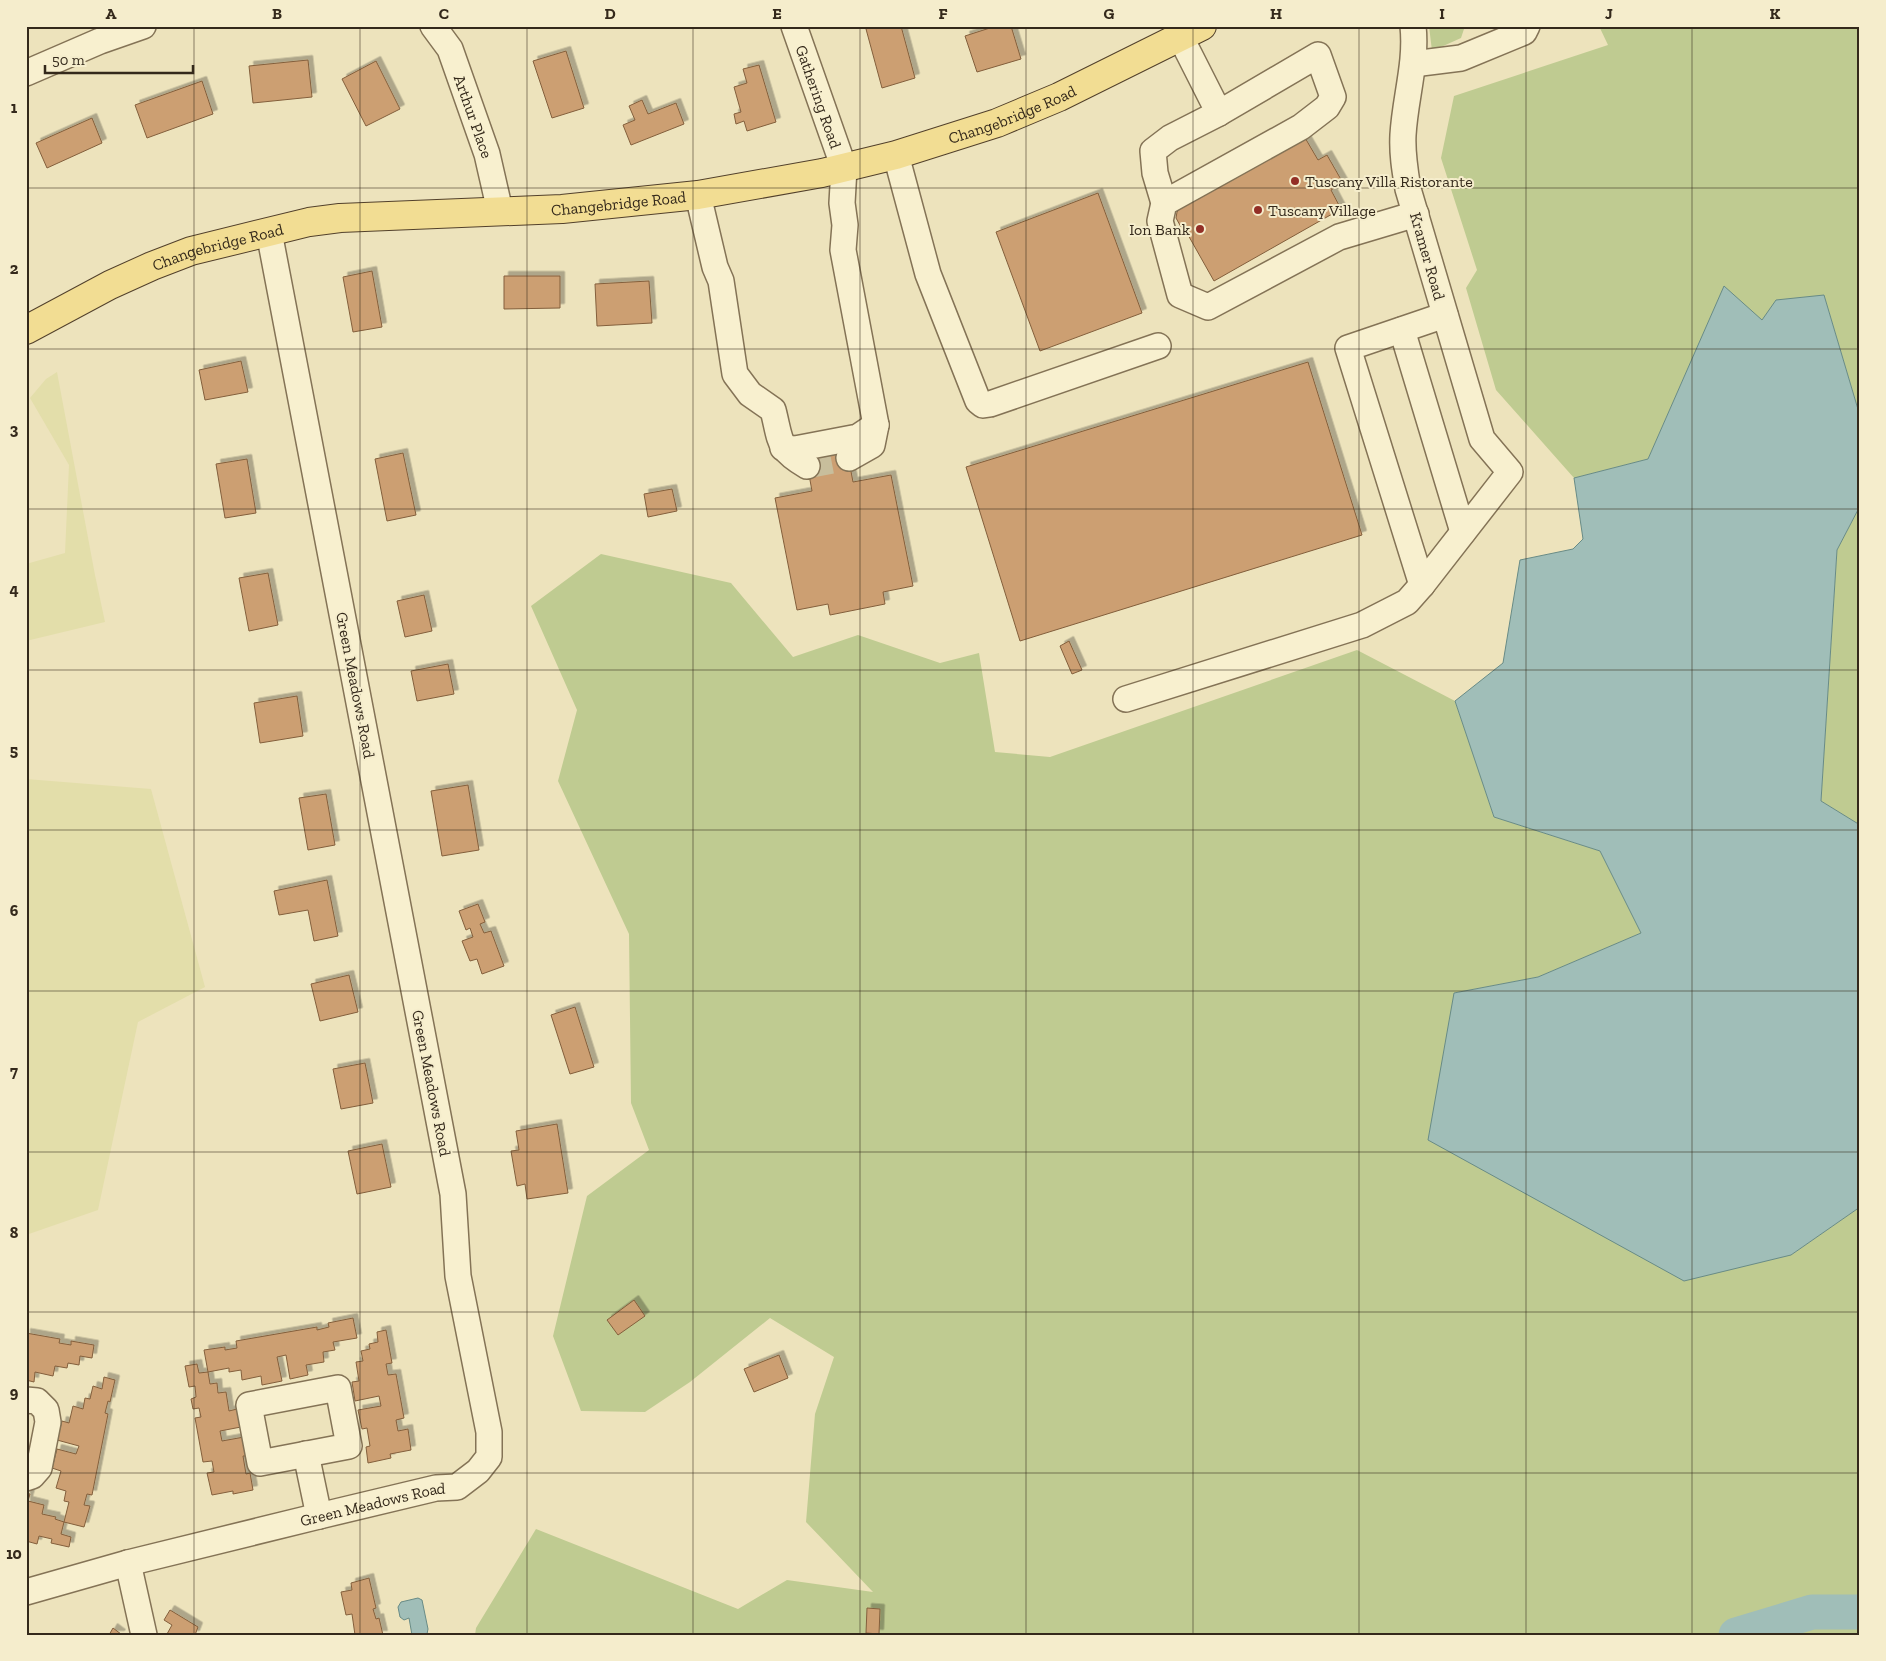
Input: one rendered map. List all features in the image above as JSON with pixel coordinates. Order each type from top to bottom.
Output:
[{"type":"main road","name":"Changebridge Road","points":[[26,330],[110,285],[152,266],[192,251],[309,222],[340,218],[562,209],[707,194],[844,168],[896,155],[997,123],[1059,97],[1191,32]]},
{"type":"street","points":[[26,72],[100,41],[143,26]]},
{"type":"street","name":"Arthur Place","points":[[434,26],[450,49],[487,154],[500,211]]},
{"type":"street","name":"Gathering Road","points":[[794,26],[844,168]]},
{"type":"street","name":"Kramer Road","points":[[1413,26],[1415,46],[1403,133],[1403,162],[1408,189],[1482,439],[1510,472],[1464,532]]},
{"type":"street","points":[[1412,64],[1461,58],[1524,32],[1527,26]]},
{"type":"street","points":[[1191,32],[1218,113]]},
{"type":"street","points":[[1164,203],[1302,127],[1327,107],[1333,97],[1318,54],[1218,113],[1170,138],[1153,151],[1155,173],[1164,203],[1160,221],[1180,295],[1208,306],[1339,237],[1416,214]]},
{"type":"street","points":[[896,155],[928,274],[978,401],[983,405],[1158,346]]},
{"type":"street","points":[[844,168],[842,203],[845,225],[843,250],[876,425],[872,445],[849,458]]},
{"type":"street","points":[[707,194],[715,267],[721,280],[735,374],[750,394],[773,410],[783,448],[793,458],[807,466]]},
{"type":"street","name":"Green Meadows Road","points":[[26,1592],[128,1563],[319,1516],[436,1488],[457,1486],[478,1471],[489,1457],[489,1432],[458,1276],[453,1194],[269,232]]},
{"type":"street","points":[[1422,585],[1348,348],[1445,315]]},
{"type":"street","points":[[1126,699],[1362,625],[1407,602],[1464,532],[1402,330]]},
{"type":"street","points":[[783,448],[795,449],[858,436],[876,425]]},
{"type":"street","points":[[26,1400],[37,1401],[46,1410],[48,1422],[40,1468],[32,1476],[26,1478]]},
{"type":"street","points":[[306,1454],[319,1516]]},
{"type":"street","points":[[128,1563],[144,1635]]},
{"type":"shaded area","points":[[57,372],[105,622],[26,641],[26,564],[65,553],[69,465],[30,398],[46,379]]},
{"type":"shaded area","points":[[26,779],[151,789],[205,987],[138,1022],[98,1210],[26,1235]]},
{"type":"green space","points":[[1429,26],[1465,26],[1461,38],[1432,51]]},
{"type":"green space","points":[[1599,26],[1860,26],[1860,416],[1824,295],[1762,321],[1724,287],[1648,459],[1574,478],[1496,390],[1466,288],[1477,270],[1441,158],[1454,96],[1608,45]]},
{"type":"green space","points":[[1860,506],[1860,825],[1821,801],[1837,550]]},
{"type":"green space","points":[[601,554],[731,583],[793,657],[858,635],[940,663],[979,653],[995,752],[1050,757],[1357,650],[1455,701],[1494,817],[1600,851],[1641,933],[1538,977],[1454,993],[1791,1255],[1860,1207],[1860,1635],[475,1635],[476,1628],[536,1529],[738,1609],[787,1580],[873,1592],[806,1522],[815,1414],[834,1357],[770,1318],[690,1382],[645,1412],[581,1411],[553,1336],[587,1196],[649,1150],[631,1103],[629,934],[558,781],[577,710],[531,606]]},
{"type":"water","points":[[1724,286],[1762,320],[1776,300],[1824,295],[1860,416],[1860,506],[1837,550],[1821,801],[1860,825],[1860,1207],[1791,1255],[1684,1281],[1428,1140],[1454,993],[1538,977],[1641,933],[1600,851],[1494,817],[1455,701],[1503,663],[1520,560],[1573,549],[1583,539],[1574,478],[1648,459]]},
{"type":"water","points":[[418,1598],[422,1600],[428,1629],[427,1634],[412,1635],[409,1618],[404,1620],[400,1617],[398,1607],[401,1602]]},
{"type":"building","points":[[876,26],[901,26],[915,78],[882,88],[866,29]]},
{"type":"building","points":[[996,26],[1011,26],[1021,59],[977,72],[965,36]]},
{"type":"building","points":[[566,51],[584,108],[552,118],[533,61]]},
{"type":"building","points":[[308,60],[312,97],[253,103],[249,66]]},
{"type":"building","points":[[376,61],[400,109],[366,126],[342,79]]},
{"type":"building","points":[[759,65],[776,122],[747,131],[744,121],[736,124],[734,114],[741,112],[734,87],[747,83],[743,69]]},
{"type":"building","points":[[202,81],[213,114],[147,138],[135,105]]},
{"type":"building","points":[[642,100],[648,114],[676,103],[684,124],[631,145],[623,125],[635,120],[629,106]]},
{"type":"building","points":[[92,118],[102,143],[47,168],[36,143]]},
{"type":"building","name":"Tuscany Village","points":[[1304,136],[1318,160],[1327,155],[1343,183],[1331,190],[1341,209],[1214,281],[1183,226],[1181,227],[1176,218],[1177,212],[1182,206]]},
{"type":"building","points":[[1098,193],[1142,313],[1040,351],[996,232]]},
{"type":"building","points":[[372,271],[382,327],[353,332],[343,277]]},
{"type":"building","points":[[504,276],[560,276],[560,308],[504,309]]},
{"type":"building","points":[[649,281],[652,323],[597,326],[595,284]]},
{"type":"building","points":[[241,361],[248,392],[205,400],[199,370]]},
{"type":"building","points":[[1308,362],[1362,535],[1020,641],[966,467]]},
{"type":"building","points":[[846,445],[853,482],[891,475],[913,586],[883,592],[885,604],[830,615],[828,604],[797,610],[775,498],[812,491],[805,453]]},
{"type":"building","points":[[403,453],[416,515],[387,521],[375,459]]},
{"type":"building","points":[[247,459],[256,513],[225,518],[216,464]]},
{"type":"building","points":[[672,489],[677,511],[648,517],[644,494]]},
{"type":"building","points":[[268,573],[278,625],[249,631],[239,578]]},
{"type":"building","points":[[424,595],[432,631],[405,637],[397,601]]},
{"type":"building","points":[[1069,641],[1082,670],[1072,674],[1060,646]]},
{"type":"building","points":[[448,664],[454,694],[417,701],[411,671]]},
{"type":"building","points":[[297,696],[303,736],[260,743],[254,703]]},
{"type":"building","points":[[468,785],[479,850],[442,856],[431,791]]},
{"type":"building","points":[[326,794],[335,845],[308,850],[299,798]]},
{"type":"building","points":[[327,880],[338,936],[314,941],[308,910],[279,915],[274,891]]},
{"type":"building","points":[[478,904],[485,922],[480,924],[484,933],[491,931],[504,966],[482,974],[477,959],[470,961],[462,941],[473,937],[470,928],[466,930],[459,911]]},
{"type":"building","points":[[349,975],[358,1012],[320,1021],[311,984]]},
{"type":"building","points":[[575,1007],[594,1067],[570,1074],[551,1015]]},
{"type":"building","points":[[365,1063],[373,1103],[341,1109],[333,1069]]},
{"type":"building","points":[[557,1124],[568,1193],[527,1199],[525,1184],[517,1186],[511,1151],[519,1150],[516,1131]]},
{"type":"building","points":[[382,1144],[391,1187],[357,1194],[348,1151]]},
{"type":"building","points":[[634,1300],[645,1316],[618,1335],[607,1320]]},
{"type":"building","points":[[353,1318],[357,1338],[333,1342],[335,1350],[323,1352],[324,1362],[306,1365],[308,1375],[290,1379],[286,1355],[277,1357],[282,1381],[262,1385],[261,1376],[242,1380],[241,1370],[229,1372],[229,1368],[208,1372],[204,1350],[225,1347],[225,1350],[237,1348],[236,1341],[317,1327],[317,1330],[329,1327],[328,1323]]},
{"type":"building","points":[[386,1330],[392,1363],[386,1364],[388,1375],[396,1374],[404,1418],[396,1420],[398,1431],[408,1429],[411,1450],[390,1454],[391,1458],[368,1463],[366,1447],[370,1446],[367,1428],[362,1429],[358,1410],[381,1406],[379,1396],[355,1401],[352,1382],[359,1381],[356,1362],[363,1361],[361,1351],[370,1349],[369,1344],[378,1342],[377,1332]]},
{"type":"building","points":[[26,1333],[60,1339],[59,1343],[71,1345],[71,1341],[94,1345],[92,1358],[80,1356],[79,1365],[68,1363],[67,1368],[55,1366],[53,1376],[35,1372],[34,1382],[26,1380]]},
{"type":"building","points":[[779,1355],[788,1378],[754,1392],[744,1369]]},
{"type":"building","points":[[197,1364],[199,1373],[208,1372],[210,1384],[217,1383],[218,1393],[226,1392],[229,1411],[237,1409],[241,1427],[220,1431],[222,1441],[244,1437],[247,1456],[243,1456],[246,1474],[250,1473],[253,1490],[233,1494],[233,1491],[212,1495],[207,1473],[214,1472],[212,1461],[203,1462],[195,1418],[201,1417],[199,1408],[193,1409],[191,1399],[196,1397],[195,1386],[189,1387],[185,1366]]},
{"type":"building","points":[[104,1377],[115,1380],[110,1402],[108,1401],[105,1413],[108,1414],[92,1495],[87,1494],[84,1505],[90,1506],[84,1527],[64,1522],[69,1502],[64,1501],[66,1491],[56,1488],[61,1471],[52,1468],[57,1449],[76,1454],[79,1446],[57,1440],[62,1421],[69,1423],[73,1406],[83,1409],[85,1398],[90,1399],[93,1386],[102,1389]]},
{"type":"building","points":[[26,1493],[30,1494],[28,1501],[44,1505],[42,1514],[56,1517],[55,1519],[64,1522],[61,1534],[71,1537],[69,1547],[51,1543],[52,1539],[39,1536],[37,1544],[26,1541]]},
{"type":"building","points":[[369,1578],[376,1608],[373,1609],[376,1619],[379,1618],[383,1635],[355,1635],[352,1614],[346,1615],[341,1592],[352,1590],[351,1583]]},
{"type":"building","points":[[867,1608],[880,1609],[879,1634],[866,1633]]},
{"type":"building","points":[[170,1610],[198,1627],[195,1635],[167,1634],[172,1625],[164,1620]]},
{"type":"building","points":[[113,1628],[121,1634],[109,1635]]},
{"type":"waterway","points":[[1736,1635],[1812,1612],[1860,1612]]},
{"type":"tunnel","points":[[807,466],[849,458]]},
{"type":"place","name":"Tuscany Villa Ristorante","points":[[1295,181]]},
{"type":"place","name":"Tuscany Village","points":[[1258,210]]},
{"type":"place","name":"Ion Bank","points":[[1200,229]]}]
